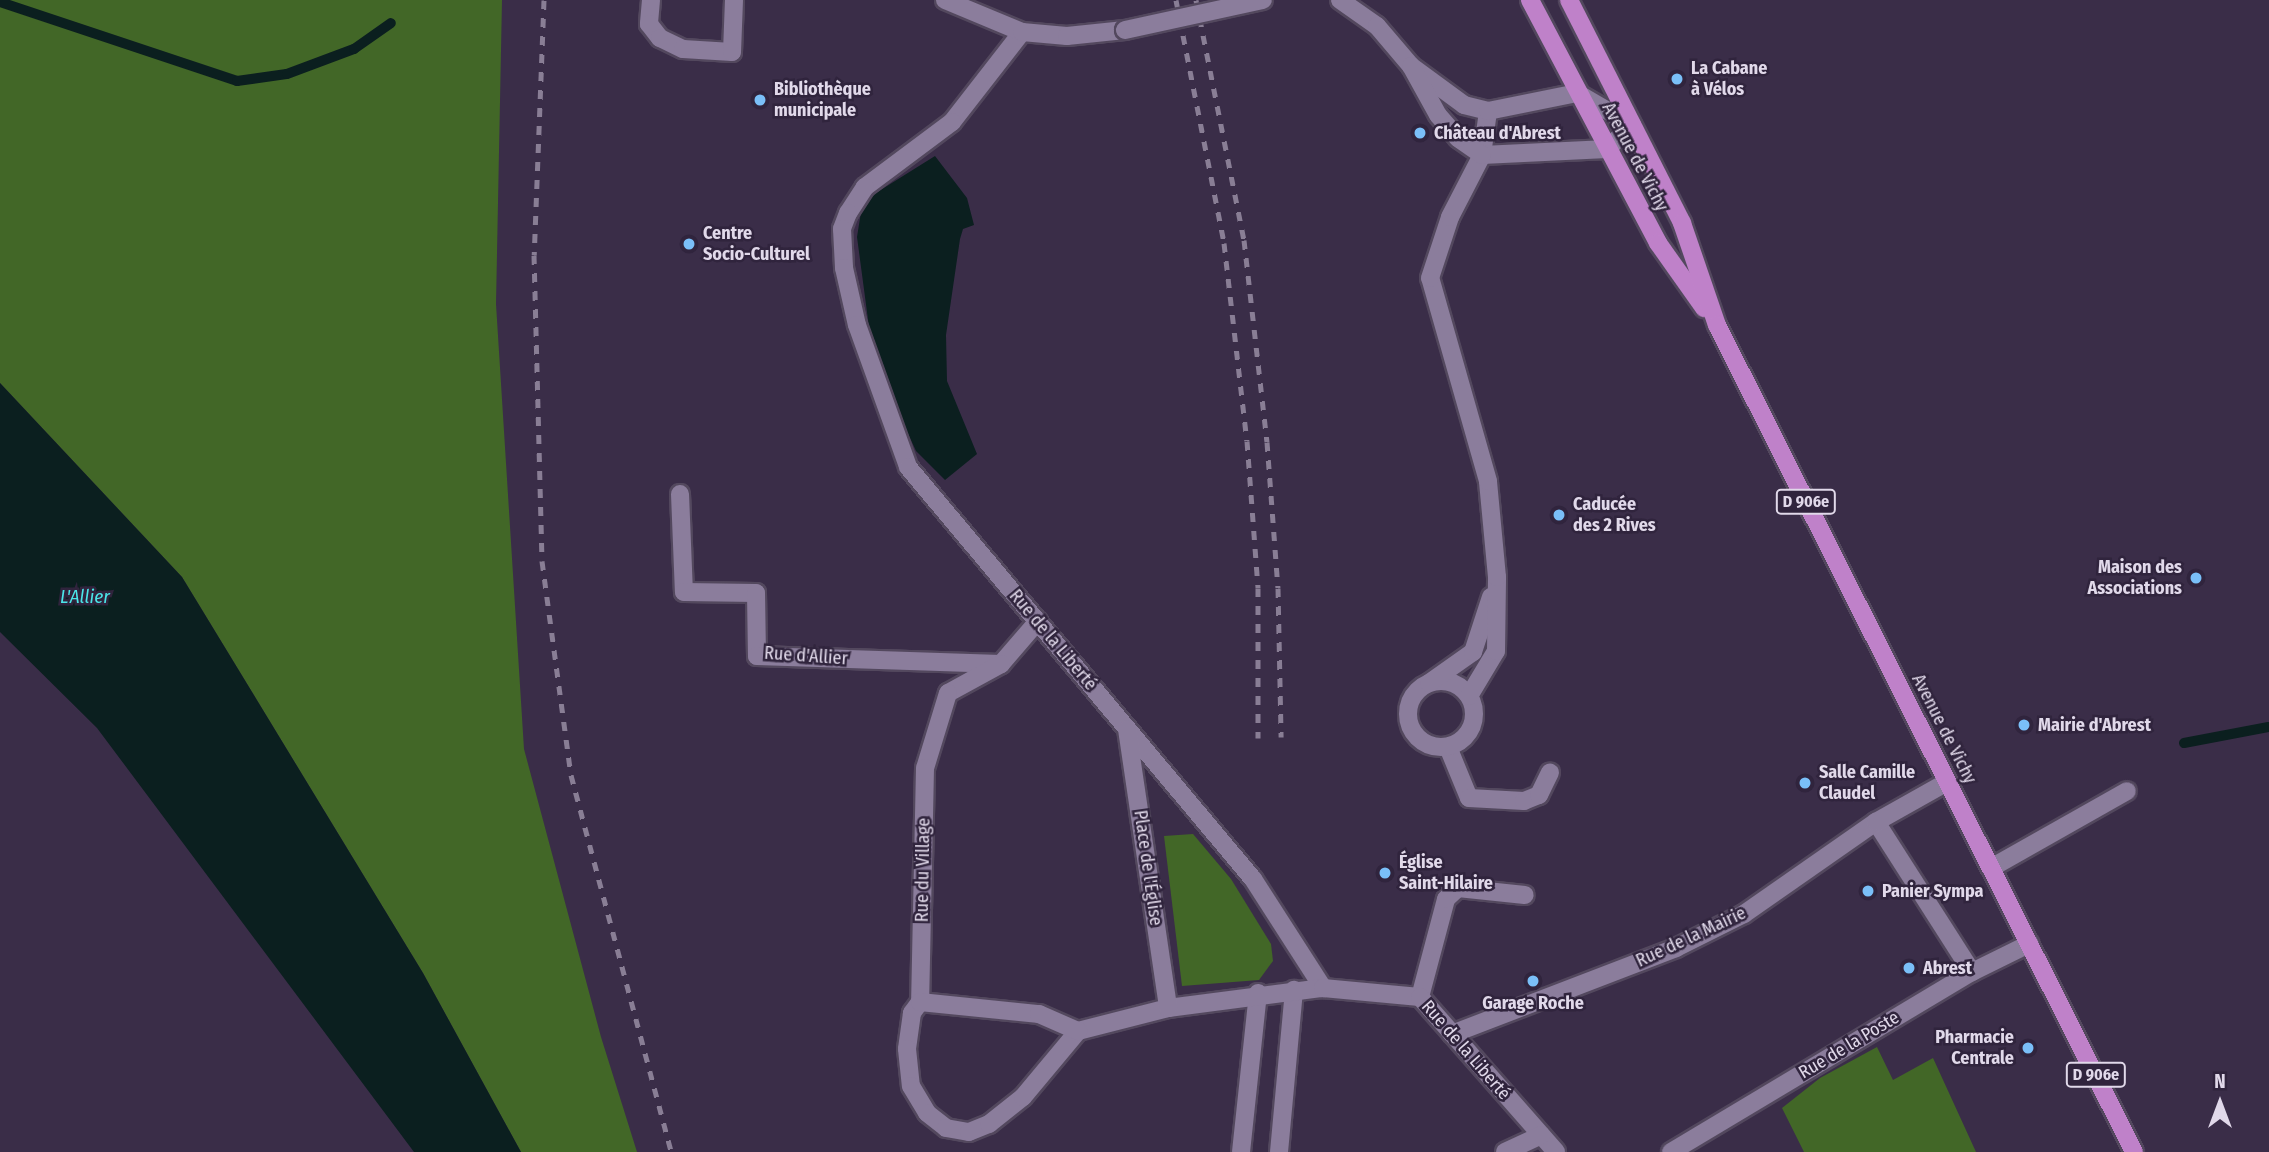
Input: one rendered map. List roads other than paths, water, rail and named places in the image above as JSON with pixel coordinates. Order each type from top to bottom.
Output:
[{"type":"main road","name":"Avenue de Vichy","points":[[1530,0],[1658,243],[1717,325]]},
{"type":"main road","name":"Avenue de Vichy","points":[[1569,0],[1682,223],[1717,325],[2134,1152]]},
{"type":"street","points":[[651,0],[649,24],[660,38],[683,49],[732,52],[734,0]]},
{"type":"street","points":[[945,0],[1022,32],[1067,36],[1125,30],[1264,0]]},
{"type":"street","points":[[1345,0],[1411,66],[1464,105],[1488,111],[1577,93],[1632,125],[1607,149],[1482,155],[1458,138],[1438,115],[1411,66]]},
{"type":"street","name":"Rue de la Liberté","points":[[1022,32],[953,122],[865,187],[842,229],[844,268],[857,325],[908,467],[1253,879],[1323,988],[1420,997],[1556,1152]]},
{"type":"street","points":[[1488,111],[1482,155],[1450,217],[1430,278],[1488,481],[1497,577],[1496,651],[1469,696],[1472,727],[1466,736],[1448,747],[1427,744],[1412,730],[1410,700],[1425,685],[1473,652],[1497,577]]},
{"type":"street","name":"Rue d'Allier","points":[[680,494],[684,592],[756,593],[757,656],[1001,664]]},
{"type":"street","name":"Rue du Village","points":[[1038,621],[1001,664],[948,693],[925,768],[920,1002],[912,1013],[907,1049],[911,1086],[927,1113],[946,1128],[970,1132],[989,1124],[1023,1097],[1078,1031]]},
{"type":"street","points":[[1425,685],[1454,684],[1469,696]]},
{"type":"street","name":"Place de l'Église","points":[[1128,729],[1168,1008]]},
{"type":"street","points":[[1448,747],[1459,783],[1469,798],[1524,801],[1539,794],[1550,772]]},
{"type":"street","name":"Rue de la Mairie","points":[[1452,1034],[1676,948],[1744,914],[1876,822],[1947,782]]},
{"type":"street","points":[[1991,868],[2127,791]]},
{"type":"street","points":[[1876,822],[1972,972]]},
{"type":"street","points":[[1420,997],[1446,899],[1458,888],[1525,895]]},
{"type":"street","name":"Rue de la Poste","points":[[1671,1152],[1972,972],[2029,944]]},
{"type":"street","points":[[920,1002],[1039,1014],[1078,1031],[1168,1008],[1258,993],[1323,988]]},
{"type":"street","points":[[1279,1152],[1294,990]]},
{"type":"street","points":[[1241,1152],[1258,993]]},
{"type":"street","points":[[1505,1152],[1541,1135]]},
{"type":"water","points":[[935,156],[967,198],[974,225],[963,229],[960,239],[946,335],[947,381],[977,454],[945,480],[916,451],[873,357],[857,237],[861,212],[871,196]]},
{"type":"water","name":"L'Allier","points":[[0,383],[182,577],[423,973],[521,1152],[414,1152],[97,728],[0,632]]},
{"type":"waterway","points":[[0,2],[237,81],[287,74],[354,49],[391,23]]},
{"type":"waterway","points":[[2184,743],[2269,727]]},
{"type":"railway","points":[[544,0],[534,255],[542,561],[571,775],[671,1152]]},
{"type":"railway","points":[[1176,0],[1224,243],[1247,441],[1258,588],[1258,738]]},
{"type":"railway","points":[[1196,0],[1244,240],[1267,442],[1278,588],[1281,737]]},
{"type":"place","name":"La Cabane à Vélos","points":[[1677,79]]},
{"type":"place","name":"Bibliothèque municipale","points":[[760,100]]},
{"type":"place","name":"Château d'Abrest","points":[[1420,133]]},
{"type":"place","name":"Centre Socio-Culturel","points":[[689,244]]},
{"type":"place","name":"Caducée des 2 Rives","points":[[1559,515]]},
{"type":"place","name":"Maison des Associations","points":[[2196,578]]},
{"type":"place","name":"Mairie d'Abrest","points":[[2024,725]]},
{"type":"place","name":"Salle Camille Claudel","points":[[1805,783]]},
{"type":"place","name":"Église Saint-Hilaire","points":[[1385,873]]},
{"type":"place","name":"Panier Sympa","points":[[1868,891]]},
{"type":"place","name":"Abrest","points":[[1909,968]]},
{"type":"place","name":"Garage Roche","points":[[1533,981]]},
{"type":"place","name":"Pharmacie Centrale","points":[[2028,1048]]}]
